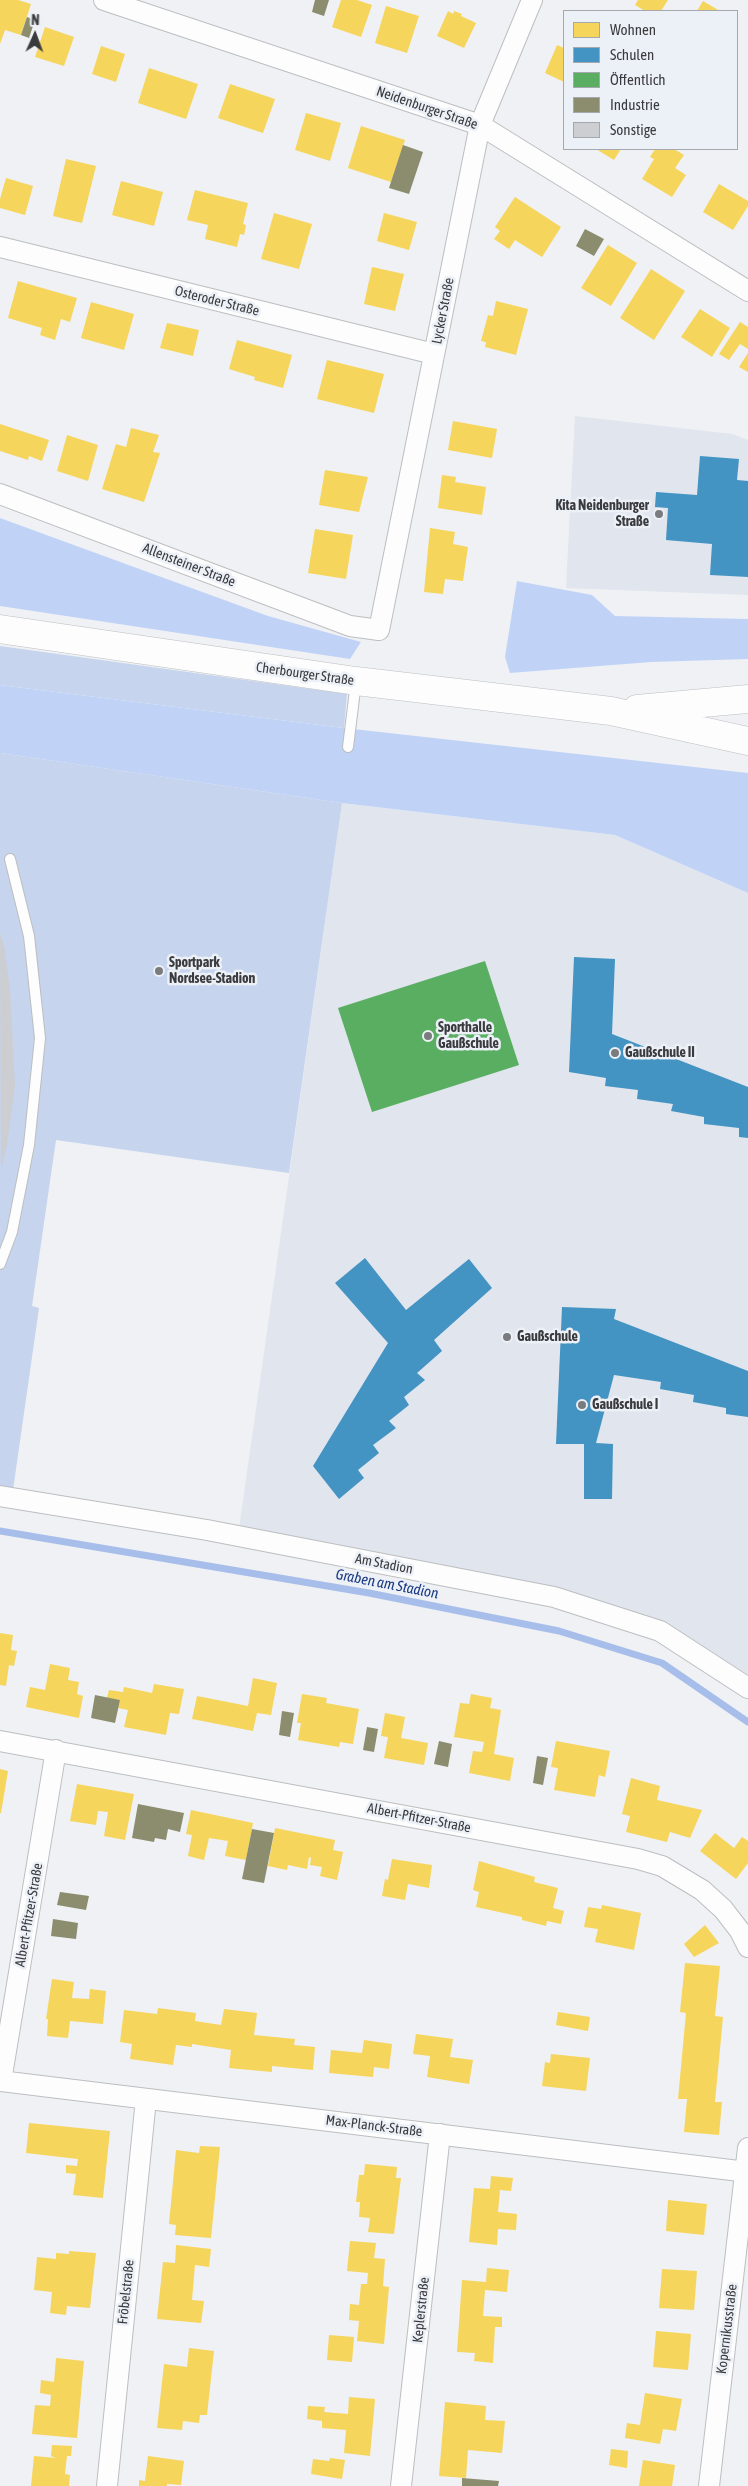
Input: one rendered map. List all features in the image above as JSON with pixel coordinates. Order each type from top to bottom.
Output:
[{"type":"main road","name":"Cherbourger Straße","points":[[0,629],[356,681],[611,711],[748,741]]},
{"type":"main road","name":"Cherbourger Straße","points":[[611,711],[748,699]]},
{"type":"main road","points":[[611,711],[686,721],[748,726]]},
{"type":"street","name":"Neidenburger Straße","points":[[104,0],[480,125],[748,291]]},
{"type":"street","name":"Lycker Straße","points":[[379,630],[480,125],[532,0]]},
{"type":"street","name":"Osteroder Straße","points":[[0,247],[434,354]]},
{"type":"street","name":"Allensteiner Straße","points":[[0,494],[350,626],[379,630]]},
{"type":"street","name":"Am Stadion","points":[[0,1496],[207,1530],[554,1597],[660,1631],[748,1688]]},
{"type":"street","name":"Albert-Pfitzer-Straße","points":[[0,1741],[638,1859],[662,1866],[702,1890],[723,1909],[740,1931],[748,1947]]},
{"type":"street","name":"Albert-Pfitzer-Straße","points":[[0,2081],[56,1750]]},
{"type":"street","name":"Max-Planck-Straße","points":[[0,2081],[747,2172]]},
{"type":"street","name":"Fröbelstraße","points":[[107,2486],[146,2099]]},
{"type":"street","name":"Keplerstraße","points":[[402,2486],[440,2134]]},
{"type":"street","points":[[747,2172],[748,2148]]},
{"type":"street","name":"Kopernikusstraße","points":[[709,2486],[747,2172]]},
{"type":"lane","points":[[348,747],[356,681]]},
{"type":"lane","points":[[0,1264],[12,1232],[29,1145],[40,1038],[29,936],[10,859]]},
{"type":"shaded area","name":"Kita Neidenburger Straße","points":[[575,416],[732,434],[748,440],[748,595],[566,588]]},
{"type":"shaded area","points":[[0,518],[268,616],[361,642],[350,659],[0,606]]},
{"type":"shaded area","points":[[517,581],[592,595],[615,616],[748,619],[748,659],[651,662],[510,673],[505,657]]},
{"type":"shaded area","points":[[0,646],[347,694],[344,728],[0,685]]},
{"type":"shaded area","points":[[0,685],[344,728],[748,773],[748,893],[615,835],[342,803],[0,753]]},
{"type":"shaded area","name":"Sportpark Nordsee-Stadion","points":[[0,753],[342,803],[289,1173],[56,1140],[32,1306],[39,1308],[13,1490],[0,1488]]},
{"type":"shaded area","name":"Gaußschule","points":[[342,803],[615,835],[748,893],[748,1678],[665,1624],[239,1529]]},
{"type":"building: Wohnen","points":[[0,0],[18,0],[31,4],[21,35],[5,30],[0,44]]},
{"type":"building: Wohnen","points":[[341,0],[357,0],[372,5],[361,37],[332,27]]},
{"type":"building: Wohnen","points":[[638,0],[668,0],[662,10],[643,10],[635,5]]},
{"type":"building: Wohnen","points":[[703,1],[718,10],[698,10]]},
{"type":"building: Wohnen","points":[[386,6],[419,16],[407,53],[375,43]]},
{"type":"building: Wohnen","points":[[448,11],[453,14],[454,11],[462,14],[461,16],[476,23],[464,48],[437,36]]},
{"type":"building: Wohnen","points":[[45,27],[74,37],[64,66],[35,57]]},
{"type":"building: Wohnen","points":[[557,45],[563,48],[563,82],[545,73]]},
{"type":"building: Wohnen","points":[[101,46],[125,54],[116,82],[92,74]]},
{"type":"building: Wohnen","points":[[149,68],[198,84],[186,119],[138,103]]},
{"type":"building: Wohnen","points":[[230,84],[275,99],[263,133],[218,118]]},
{"type":"building: Wohnen","points":[[306,113],[341,123],[330,161],[295,150]]},
{"type":"building: Wohnen","points":[[361,126],[405,140],[391,182],[348,168]]},
{"type":"building: Wohnen","points":[[598,150],[620,150],[614,160]]},
{"type":"building: Wohnen","points":[[654,150],[676,150],[684,155],[675,168],[686,175],[672,197],[642,179],[654,159],[650,157]]},
{"type":"building: Wohnen","points":[[66,159],[96,166],[82,223],[53,216]]},
{"type":"building: Wohnen","points":[[6,178],[33,186],[25,215],[0,208],[0,199]]},
{"type":"building: Wohnen","points":[[121,181],[163,192],[154,226],[112,215]]},
{"type":"building: Wohnen","points":[[719,184],[748,201],[748,206],[733,230],[703,212]]},
{"type":"building: Wohnen","points":[[195,190],[248,203],[243,224],[246,225],[244,235],[240,234],[237,247],[205,239],[208,225],[187,220]]},
{"type":"building: Wohnen","points":[[515,197],[561,227],[542,257],[515,240],[509,249],[494,239],[500,231],[495,227]]},
{"type":"building: Wohnen","points":[[274,213],[312,224],[299,269],[261,259]]},
{"type":"building: Wohnen","points":[[384,213],[417,222],[409,250],[377,241]]},
{"type":"building: Wohnen","points":[[608,245],[637,263],[611,306],[581,288]]},
{"type":"building: Wohnen","points":[[372,267],[404,274],[395,311],[364,304]]},
{"type":"building: Wohnen","points":[[651,269],[685,291],[654,340],[620,318]]},
{"type":"building: Wohnen","points":[[18,281],[77,298],[70,322],[61,319],[55,340],[40,335],[42,328],[8,318]]},
{"type":"building: Wohnen","points":[[496,301],[528,309],[516,355],[485,347],[486,342],[481,341],[488,315],[493,316]]},
{"type":"building: Wohnen","points":[[91,302],[134,314],[124,350],[81,338]]},
{"type":"building: Wohnen","points":[[700,309],[730,328],[712,357],[681,337]]},
{"type":"building: Wohnen","points":[[740,322],[748,327],[748,349],[740,344],[729,360],[719,354]]},
{"type":"building: Wohnen","points":[[167,323],[199,330],[193,356],[160,348]]},
{"type":"building: Wohnen","points":[[237,340],[292,355],[283,388],[254,380],[255,377],[229,369]]},
{"type":"building: Wohnen","points":[[748,353],[748,372],[739,367]]},
{"type":"building: Wohnen","points":[[327,360],[384,374],[374,413],[317,399]]},
{"type":"building: Wohnen","points":[[453,421],[497,429],[492,458],[448,450]]},
{"type":"building: Wohnen","points":[[0,424],[49,440],[42,461],[29,456],[28,460],[0,451]]},
{"type":"building: Wohnen","points":[[131,428],[159,435],[153,452],[160,453],[144,502],[102,489],[116,444],[126,447]]},
{"type":"building: Wohnen","points":[[67,435],[98,445],[88,481],[57,471]]},
{"type":"building: Wohnen","points":[[325,470],[368,477],[359,512],[319,505]]},
{"type":"building: Wohnen","points":[[442,475],[456,477],[455,482],[486,487],[482,515],[438,508]]},
{"type":"building: Wohnen","points":[[430,528],[455,532],[453,544],[468,547],[463,581],[445,579],[443,594],[424,592]]},
{"type":"building: Wohnen","points":[[315,529],[353,535],[346,579],[308,573]]},
{"type":"building: Wohnen","points":[[0,1633],[13,1635],[11,1650],[17,1651],[14,1666],[9,1665],[6,1686],[0,1685]]},
{"type":"building: Wohnen","points":[[50,1664],[70,1668],[68,1680],[79,1682],[77,1694],[83,1696],[79,1718],[26,1707],[30,1687],[45,1690]]},
{"type":"building: Wohnen","points":[[253,1678],[277,1683],[271,1715],[257,1713],[253,1731],[192,1719],[197,1696],[248,1706]]},
{"type":"building: Wohnen","points":[[154,1684],[184,1689],[179,1714],[170,1713],[166,1735],[124,1727],[128,1710],[118,1708],[120,1700],[107,1698],[109,1690],[123,1692],[124,1687],[152,1693]]},
{"type":"building: Wohnen","points":[[302,1694],[327,1698],[326,1703],[359,1709],[353,1744],[340,1742],[339,1747],[298,1740],[301,1723],[297,1723]]},
{"type":"building: Wohnen","points":[[471,1694],[492,1698],[490,1708],[501,1710],[494,1754],[514,1758],[510,1781],[469,1773],[473,1751],[482,1752],[484,1742],[454,1737],[460,1703],[469,1704]]},
{"type":"building: Wohnen","points":[[385,1713],[405,1717],[401,1738],[428,1743],[424,1765],[384,1758],[388,1737],[381,1736]]},
{"type":"building: Wohnen","points":[[556,1741],[610,1751],[605,1777],[599,1775],[595,1797],[554,1790],[558,1768],[551,1767]]},
{"type":"building: Wohnen","points":[[0,1769],[8,1771],[1,1813],[0,1813]]},
{"type":"building: Wohnen","points":[[631,1778],[660,1786],[657,1800],[702,1810],[690,1838],[670,1832],[667,1842],[626,1832],[630,1816],[622,1814]]},
{"type":"building: Wohnen","points":[[77,1784],[134,1794],[125,1840],[104,1836],[108,1812],[98,1811],[96,1825],[70,1821]]},
{"type":"building: Wohnen","points":[[191,1810],[253,1823],[246,1860],[225,1856],[228,1841],[209,1838],[204,1860],[188,1856],[192,1835],[186,1834]]},
{"type":"building: Wohnen","points":[[275,1828],[335,1840],[333,1850],[343,1852],[337,1880],[320,1876],[322,1867],[310,1865],[311,1858],[309,1857],[307,1869],[288,1865],[287,1870],[268,1866]]},
{"type":"building: Wohnen","points":[[715,1833],[734,1848],[742,1837],[748,1841],[748,1863],[736,1879],[700,1851]]},
{"type":"building: Wohnen","points":[[392,1859],[432,1865],[429,1888],[408,1884],[405,1900],[382,1896],[385,1879],[388,1880]]},
{"type":"building: Wohnen","points":[[479,1861],[535,1877],[534,1882],[558,1888],[553,1908],[564,1911],[561,1924],[547,1921],[546,1926],[522,1920],[522,1917],[476,1907],[479,1892],[473,1890]]},
{"type":"building: Wohnen","points":[[602,1905],[641,1913],[634,1950],[595,1942],[598,1929],[584,1927],[588,1907],[601,1909]]},
{"type":"building: Wohnen","points":[[705,1925],[719,1943],[694,1957],[684,1944]]},
{"type":"building: Wohnen","points":[[685,1963],[720,1966],[715,2016],[723,2017],[715,2102],[722,2102],[719,2135],[684,2132],[687,2099],[678,2099],[686,2013],[680,2012]]},
{"type":"building: Wohnen","points":[[52,1979],[74,1982],[72,1998],[89,1999],[90,1989],[106,1991],[103,2024],[70,2021],[68,2038],[47,2036],[48,2019],[46,2019]]},
{"type":"building: Wohnen","points":[[158,2008],[196,2013],[195,2021],[221,2025],[224,2009],[257,2013],[254,2035],[295,2039],[294,2045],[315,2047],[313,2070],[272,2066],[272,2072],[229,2068],[231,2050],[192,2044],[192,2047],[176,2045],[173,2065],[130,2059],[132,2044],[120,2042],[124,2010],[157,2014]]},
{"type":"building: Wohnen","points":[[558,2012],[590,2017],[588,2031],[556,2025]]},
{"type":"building: Wohnen","points":[[416,2034],[453,2039],[450,2057],[473,2060],[469,2084],[427,2077],[430,2056],[413,2054]]},
{"type":"building: Wohnen","points":[[364,2040],[392,2044],[389,2069],[374,2067],[373,2077],[329,2073],[331,2050],[362,2053]]},
{"type":"building: Wohnen","points":[[551,2054],[590,2058],[586,2091],[542,2086],[545,2062],[550,2063]]},
{"type":"building: Wohnen","points":[[29,2123],[110,2131],[103,2198],[73,2195],[76,2174],[66,2173],[66,2165],[77,2166],[78,2159],[26,2153]]},
{"type":"building: Wohnen","points":[[200,2146],[220,2147],[211,2238],[175,2235],[176,2225],[169,2224],[176,2150],[199,2153]]},
{"type":"building: Wohnen","points":[[365,2164],[397,2167],[396,2178],[401,2178],[394,2234],[368,2232],[370,2218],[359,2217],[360,2202],[356,2202],[359,2175],[364,2175]]},
{"type":"building: Wohnen","points":[[491,2176],[513,2178],[511,2191],[500,2190],[498,2212],[517,2214],[516,2230],[498,2229],[497,2245],[469,2242],[474,2188],[490,2189]]},
{"type":"building: Wohnen","points":[[668,2200],[707,2204],[704,2235],[666,2231]]},
{"type":"building: Wohnen","points":[[350,2241],[376,2243],[374,2258],[385,2259],[383,2286],[389,2287],[384,2344],[357,2341],[359,2321],[349,2320],[350,2304],[359,2305],[361,2284],[367,2284],[368,2273],[347,2271]]},
{"type":"building: Wohnen","points":[[176,2245],[211,2249],[209,2267],[195,2265],[192,2300],[204,2301],[201,2323],[157,2319],[163,2262],[175,2263]]},
{"type":"building: Wohnen","points":[[69,2251],[96,2253],[90,2308],[67,2306],[66,2315],[50,2313],[52,2292],[34,2290],[37,2257],[56,2259],[56,2253],[69,2254]]},
{"type":"building: Wohnen","points":[[487,2268],[509,2270],[507,2292],[485,2290],[483,2316],[502,2317],[502,2327],[495,2327],[493,2363],[474,2361],[475,2353],[457,2352],[462,2280],[486,2282]]},
{"type":"building: Wohnen","points":[[662,2269],[697,2271],[694,2310],[659,2308]]},
{"type":"building: Wohnen","points":[[656,2331],[691,2334],[688,2370],[653,2367]]},
{"type":"building: Wohnen","points":[[329,2335],[354,2337],[352,2362],[327,2360]]},
{"type":"building: Wohnen","points":[[189,2348],[214,2351],[207,2415],[200,2415],[199,2423],[183,2421],[182,2430],[157,2428],[164,2364],[187,2367]]},
{"type":"building: Wohnen","points":[[56,2358],[84,2361],[77,2438],[32,2434],[35,2405],[50,2406],[51,2395],[40,2393],[41,2380],[54,2382]]},
{"type":"building: Wohnen","points":[[645,2393],[682,2399],[676,2431],[663,2429],[660,2444],[625,2438],[627,2423],[640,2425]]},
{"type":"building: Wohnen","points":[[349,2397],[375,2399],[370,2456],[344,2453],[346,2430],[322,2428],[322,2421],[307,2419],[308,2406],[325,2407],[324,2412],[348,2414]]},
{"type":"building: Wohnen","points":[[445,2402],[486,2406],[485,2420],[505,2421],[502,2453],[468,2450],[466,2478],[439,2476]]},
{"type":"building: Wohnen","points":[[52,2445],[72,2446],[71,2456],[67,2456],[65,2474],[70,2475],[69,2486],[31,2486],[34,2456],[56,2458],[51,2456]]},
{"type":"building: Wohnen","points":[[611,2449],[628,2451],[627,2468],[609,2465]]},
{"type":"building: Wohnen","points":[[148,2456],[184,2461],[181,2485],[139,2486],[139,2480],[145,2481]]},
{"type":"building: Wohnen","points":[[330,2458],[345,2460],[342,2479],[311,2474],[313,2459],[329,2461]]},
{"type":"building: Wohnen","points":[[643,2460],[675,2465],[672,2486],[639,2486]]},
{"type":"building: Schulen","points":[[700,456],[739,459],[737,480],[748,481],[748,577],[710,575],[712,544],[666,540],[668,508],[655,507],[656,492],[697,495]]},
{"type":"building: Schulen","name":"Gaußschule II","points":[[574,957],[615,959],[612,1034],[748,1087],[748,1138],[739,1137],[739,1128],[704,1124],[704,1117],[671,1111],[673,1104],[637,1099],[638,1090],[605,1086],[606,1078],[569,1072]]},
{"type":"building: Schulen","points":[[365,1258],[406,1310],[469,1259],[492,1288],[434,1340],[442,1351],[417,1373],[425,1380],[404,1397],[409,1405],[389,1421],[396,1428],[373,1445],[379,1453],[358,1470],[364,1478],[339,1499],[313,1466],[388,1343],[335,1283]]},
{"type":"building: Schulen","name":"Gaußschule I","points":[[562,1307],[616,1309],[614,1319],[748,1371],[748,1417],[726,1414],[726,1408],[693,1402],[694,1395],[660,1389],[661,1382],[614,1375],[596,1443],[613,1444],[612,1499],[584,1499],[584,1444],[556,1444]]},
{"type":"building: Öffentlich","name":"Sporthalle Gaußschule","points":[[485,961],[519,1065],[372,1112],[338,1008]]},
{"type":"building: Industrie","points":[[315,0],[329,0],[324,16],[312,12]]},
{"type":"building: Industrie","points":[[27,17],[35,20],[29,38],[21,35]]},
{"type":"building: Industrie","points":[[403,145],[423,152],[409,194],[389,188]]},
{"type":"building: Industrie","points":[[585,229],[604,239],[594,256],[576,246]]},
{"type":"building: Industrie","points":[[95,1695],[120,1700],[115,1723],[91,1718]]},
{"type":"building: Industrie","points":[[282,1711],[294,1713],[290,1737],[279,1735]]},
{"type":"building: Industrie","points":[[367,1727],[378,1729],[374,1752],[363,1750]]},
{"type":"building: Industrie","points":[[439,1741],[452,1744],[448,1767],[434,1764]]},
{"type":"building: Industrie","points":[[537,1756],[548,1758],[543,1785],[533,1783]]},
{"type":"building: Industrie","points":[[138,1804],[184,1813],[180,1832],[168,1829],[166,1840],[155,1838],[154,1842],[132,1838]]},
{"type":"building: Industrie","points":[[252,1829],[274,1833],[264,1883],[242,1879]]},
{"type":"building: Industrie","points":[[60,1892],[89,1896],[86,1910],[57,1905]]},
{"type":"building: Industrie","points":[[53,1919],[78,1923],[76,1939],[51,1936]]},
{"type":"building: Industrie","points":[[462,2478],[499,2481],[498,2486],[462,2486]]},
{"type":"building: Sonstige","points":[[0,933],[4,946],[10,989],[15,1086],[7,1144],[1,1171]]},
{"type":"waterway","name":"Graben am Stadion","points":[[0,1531],[369,1593],[559,1631],[662,1663],[748,1722]]},
{"type":"place","name":"Kita Neidenburger Straße","points":[[659,514]]},
{"type":"place","name":"Sportpark Nordsee-Stadion","points":[[159,971]]},
{"type":"place","name":"Sporthalle Gaußschule","points":[[428,1036]]},
{"type":"place","name":"Gaußschule II","points":[[615,1053]]},
{"type":"place","name":"Gaußschule","points":[[507,1337]]},
{"type":"place","name":"Gaußschule I","points":[[582,1405]]}]
